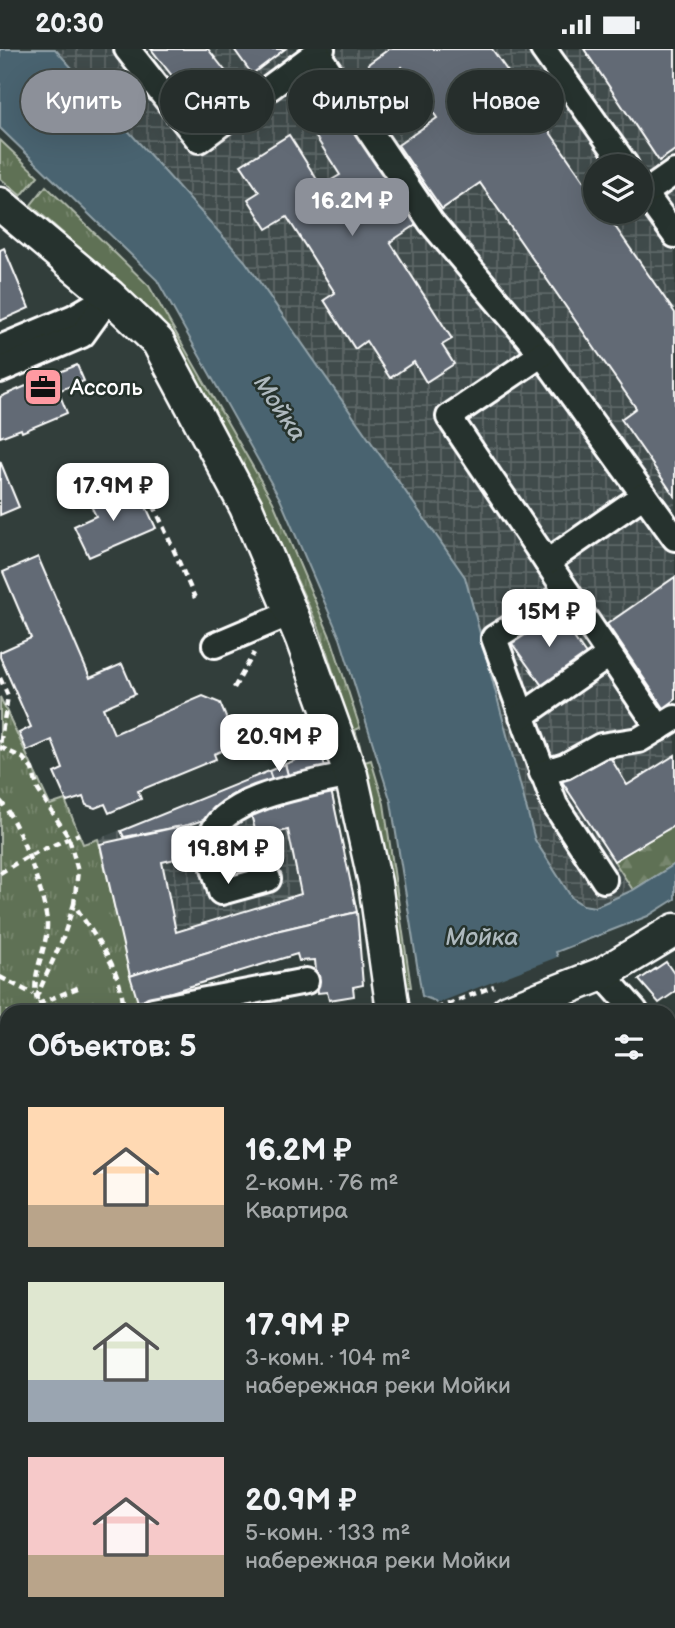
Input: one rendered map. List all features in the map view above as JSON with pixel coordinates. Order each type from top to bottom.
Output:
[{"type":"main road","points":[[0,204],[110,296],[158,342],[246,507],[291,613],[351,775],[375,883],[392,1005]]},
{"type":"main road","points":[[524,1005],[602,974],[675,930]]},
{"type":"street","points":[[127,49],[199,140],[319,51],[431,222],[542,354],[675,538]]},
{"type":"street","points":[[543,49],[617,154]]},
{"type":"street","points":[[653,184],[675,172]]},
{"type":"street","points":[[653,204],[675,235]]},
{"type":"street","points":[[0,348],[74,317],[110,296]]},
{"type":"street","points":[[0,370],[82,335],[110,296]]},
{"type":"street","points":[[542,354],[449,417],[609,655],[667,723],[639,740],[601,746],[565,766],[542,773]]},
{"type":"street","points":[[547,562],[644,495]]},
{"type":"street","points":[[567,592],[494,638],[555,805],[604,880]]},
{"type":"street","points":[[215,645],[291,613]]},
{"type":"street","points":[[522,716],[609,655]]},
{"type":"street","points":[[268,879],[220,892],[211,850],[211,837],[216,827],[248,802],[351,775]]},
{"type":"street","points":[[602,974],[630,1005]]},
{"type":"street","points":[[212,1005],[248,1002],[306,981]]},
{"type":"path","points":[[139,472],[195,598]]},
{"type":"path","points":[[234,688],[260,643]]},
{"type":"path","points":[[0,679],[8,696],[0,746],[23,758],[32,769],[38,790],[69,838],[78,871],[74,904],[63,938],[34,996]]},
{"type":"path","points":[[0,801],[10,810],[28,856],[47,925],[34,996]]},
{"type":"path","points":[[0,873],[28,856],[79,834]]},
{"type":"path","points":[[74,904],[111,959],[120,978],[123,1005]]},
{"type":"path","points":[[0,977],[34,996],[38,1004],[79,986]]},
{"type":"shaded area","points":[[55,49],[675,49],[675,825],[614,861],[633,890],[595,907],[583,905],[572,898],[535,840],[465,577],[245,261],[130,133],[146,133],[146,70],[74,70]]},
{"type":"shaded area","points":[[320,751],[357,912],[276,931],[130,976],[98,839]]},
{"type":"green space","points":[[0,140],[38,176],[21,196],[0,178]]},
{"type":"green space","points":[[46,186],[149,286],[273,502],[332,641],[360,728],[355,730],[365,762],[371,760],[384,804],[411,987],[407,987],[374,806],[320,630],[263,507],[160,319],[31,205]]},
{"type":"green space","points":[[0,697],[50,805],[65,800],[83,844],[98,839],[139,1005],[0,1005]]},
{"type":"green space","points":[[675,825],[675,864],[633,890],[614,861]]},
{"type":"water","name":"Мойка","points":[[0,49],[55,49],[74,70],[21,70],[21,133],[130,133],[245,261],[465,577],[535,840],[572,898],[583,905],[595,907],[633,890],[675,864],[675,899],[648,916],[556,952],[577,1005],[437,1005],[435,1001],[422,996],[391,802],[340,638],[280,499],[157,280],[0,128]]},
{"type":"pier","points":[[560,956],[580,1005],[435,1005]]},
{"type":"building","points":[[151,49],[208,49],[225,70],[168,70]]},
{"type":"building","points":[[234,49],[285,49],[257,70],[249,70]]},
{"type":"building","points":[[389,49],[492,49],[507,70],[447,70],[447,133],[550,133],[583,180],[583,224],[613,224],[675,313],[675,497],[621,419],[636,408],[480,183],[442,209],[398,145],[415,133],[433,133],[433,121],[437,118],[433,112],[433,70],[404,70],[402,67],[398,70],[372,70],[368,64]]},
{"type":"building","points":[[584,49],[675,49],[675,150],[659,161]]},
{"type":"building","points":[[313,133],[357,133],[416,225],[390,242],[452,339],[442,345],[454,364],[426,382],[414,362],[390,378],[366,341],[355,349],[324,300],[335,293],[287,217],[267,229],[248,199],[259,192],[241,165],[289,135],[321,186],[340,175]]},
{"type":"building","points":[[4,248],[29,308],[0,321],[0,250]]},
{"type":"building","points":[[77,365],[84,381],[58,391],[52,375]]},
{"type":"building","points":[[52,375],[67,413],[22,432],[21,429],[0,437],[0,397]]},
{"type":"building","points":[[0,461],[19,507],[0,515]]},
{"type":"building","points":[[95,491],[111,495],[116,507],[141,496],[156,528],[89,557],[74,526],[96,516],[91,506]]},
{"type":"building","points":[[38,557],[90,678],[122,664],[135,694],[103,708],[114,734],[203,696],[220,703],[237,744],[214,754],[216,759],[138,791],[141,799],[109,813],[105,804],[95,808],[86,805],[83,797],[67,802],[54,773],[63,769],[52,740],[27,751],[19,733],[31,727],[0,657],[0,652],[31,638],[3,572]]},
{"type":"building","points":[[675,577],[675,700],[664,708],[607,624]]},
{"type":"building","points":[[555,611],[587,656],[543,687],[511,642]]},
{"type":"building","points":[[320,751],[326,770],[289,779],[285,764]]},
{"type":"building","points":[[607,752],[627,785],[675,755],[675,825],[614,861],[561,780]]},
{"type":"building","points":[[285,764],[289,779],[273,783],[269,771]]},
{"type":"building","points":[[269,771],[273,783],[216,816],[188,825],[124,837],[121,831]]},
{"type":"building","points":[[331,790],[357,912],[276,931],[130,976],[100,844],[177,827],[184,857],[162,862],[176,932],[301,894],[288,830],[257,837],[249,807]]},
{"type":"building","points":[[357,912],[363,985],[353,987],[354,996],[329,1000],[327,992],[318,993],[315,960],[299,961],[297,954],[138,1002],[130,976],[276,931]]},
{"type":"building","points":[[666,962],[675,975],[675,992],[659,1003],[639,980]]},
{"type":"place","name":"Ассоль","points":[[43,387]]}]
